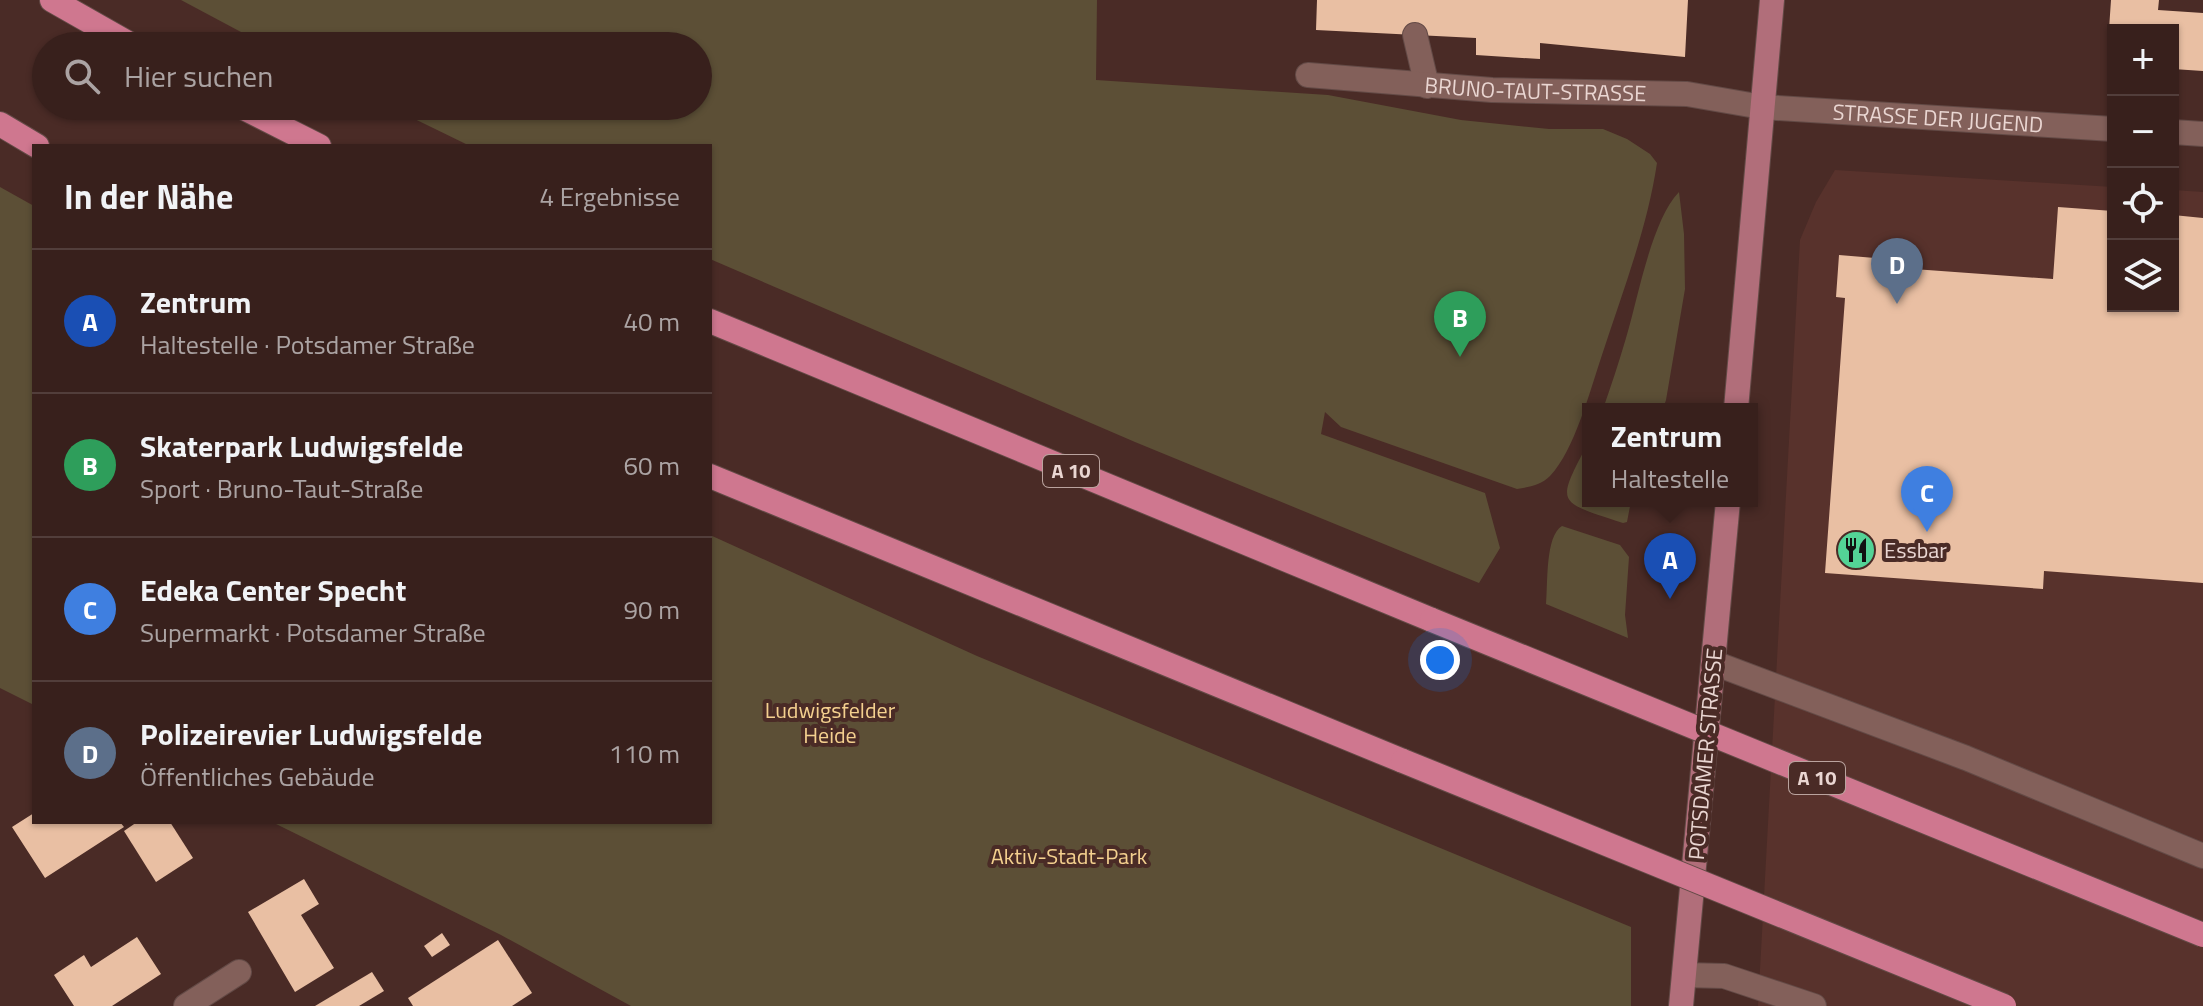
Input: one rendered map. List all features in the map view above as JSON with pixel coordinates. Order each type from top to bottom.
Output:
[{"type":"highway","points":[[52,0],[108,32]]},
{"type":"highway","points":[[268,120],[315,144]]},
{"type":"highway","points":[[0,124],[34,144]]},
{"type":"highway","name":"A 10","points":[[712,322],[2203,935]]},
{"type":"highway","points":[[712,477],[2004,1006]]},
{"type":"main road","points":[[1737,403],[1772,0]]},
{"type":"main road","name":"POTSDAMER STRASSE","points":[[1681,1006],[1727,507]]},
{"type":"street","points":[[1415,35],[1427,86]]},
{"type":"street","name":"BRUNO-TAUT-STRASSE","points":[[1308,75],[1492,90],[1687,94],[1762,107]]},
{"type":"street","name":"STRASSE DER JUGEND","points":[[1762,107],[2107,129]]},
{"type":"street","points":[[2179,132],[2203,134]]},
{"type":"street","points":[[1714,663],[1966,758],[2203,856]]},
{"type":"street","points":[[186,1006],[239,972]]},
{"type":"street","points":[[1684,975],[1724,976],[1814,1006]]},
{"type":"shaded area","points":[[1835,170],[2107,187],[2107,312],[2179,312],[2179,190],[2203,192],[2203,1006],[1758,1006],[1800,240],[1816,202]]},
{"type":"green space","points":[[181,0],[1097,0],[1096,80],[1328,95],[1461,120],[1549,129],[1603,129],[1627,139],[1650,154],[1657,163],[1640,237],[1586,403],[1582,403],[1582,414],[1567,452],[1546,479],[1517,489],[1341,427],[1325,412],[1321,434],[1485,493],[1500,548],[1479,583],[1135,442],[712,260],[712,144],[466,144],[417,120],[712,120],[712,32],[241,32]]},
{"type":"green space","points":[[0,187],[32,205],[32,704],[0,688]]},
{"type":"green space","points":[[1679,192],[1685,289],[1666,400],[1665,403],[1605,403],[1646,261],[1669,205]]},
{"type":"green space","points":[[1582,455],[1582,507],[1630,507],[1627,522],[1574,505],[1568,498],[1570,479]]},
{"type":"green space","points":[[1562,526],[1620,545],[1629,557],[1625,615],[1628,638],[1546,604],[1550,550]]},
{"type":"green space","points":[[712,536],[977,656],[1631,927],[1631,1006],[631,1006],[501,935],[276,824],[712,824]]},
{"type":"building","points":[[1317,0],[1688,0],[1685,57],[1540,43],[1540,59],[1476,55],[1476,38],[1316,30]]},
{"type":"building","points":[[2111,0],[2159,0],[2158,10],[2203,13],[2203,71],[2179,69],[2179,24],[2109,24]]},
{"type":"building","points":[[2058,207],[2107,211],[2107,312],[2179,312],[2179,216],[2203,218],[2203,583],[2044,571],[2043,589],[1825,573],[1845,298],[1836,297],[1839,255],[1887,259],[1886,267],[2053,279]]},
{"type":"building","points":[[32,814],[32,824],[122,824],[124,827],[45,878],[12,827]]},
{"type":"building","points":[[134,824],[171,824],[193,858],[156,882],[124,831]]},
{"type":"building","points":[[304,879],[319,904],[301,915],[334,968],[295,992],[248,912]]},
{"type":"building","points":[[442,933],[450,945],[432,957],[424,946]]},
{"type":"building","points":[[137,937],[161,974],[112,1006],[74,1006],[54,975],[84,955],[91,967]]},
{"type":"building","points":[[498,940],[532,993],[512,1006],[413,1006],[408,998]]},
{"type":"building","points":[[372,972],[384,991],[359,1006],[315,1006]]},
{"type":"place","name":"Polizeirevier Ludwigsfelde","points":[[1897,304]]},
{"type":"place","name":"Skaterpark Ludwigsfelde","points":[[1460,357]]},
{"type":"place","name":"Edeka Center Specht","points":[[1927,532]]},
{"type":"place","name":"Essbar","points":[[1856,550]]},
{"type":"place","name":"Zentrum","points":[[1670,599]]},
{"type":"park label","name":"Ludwigsfelder Heide","points":[[830,722]]},
{"type":"park label","name":"Aktiv-Stadt-Park","points":[[1069,856]]}]
